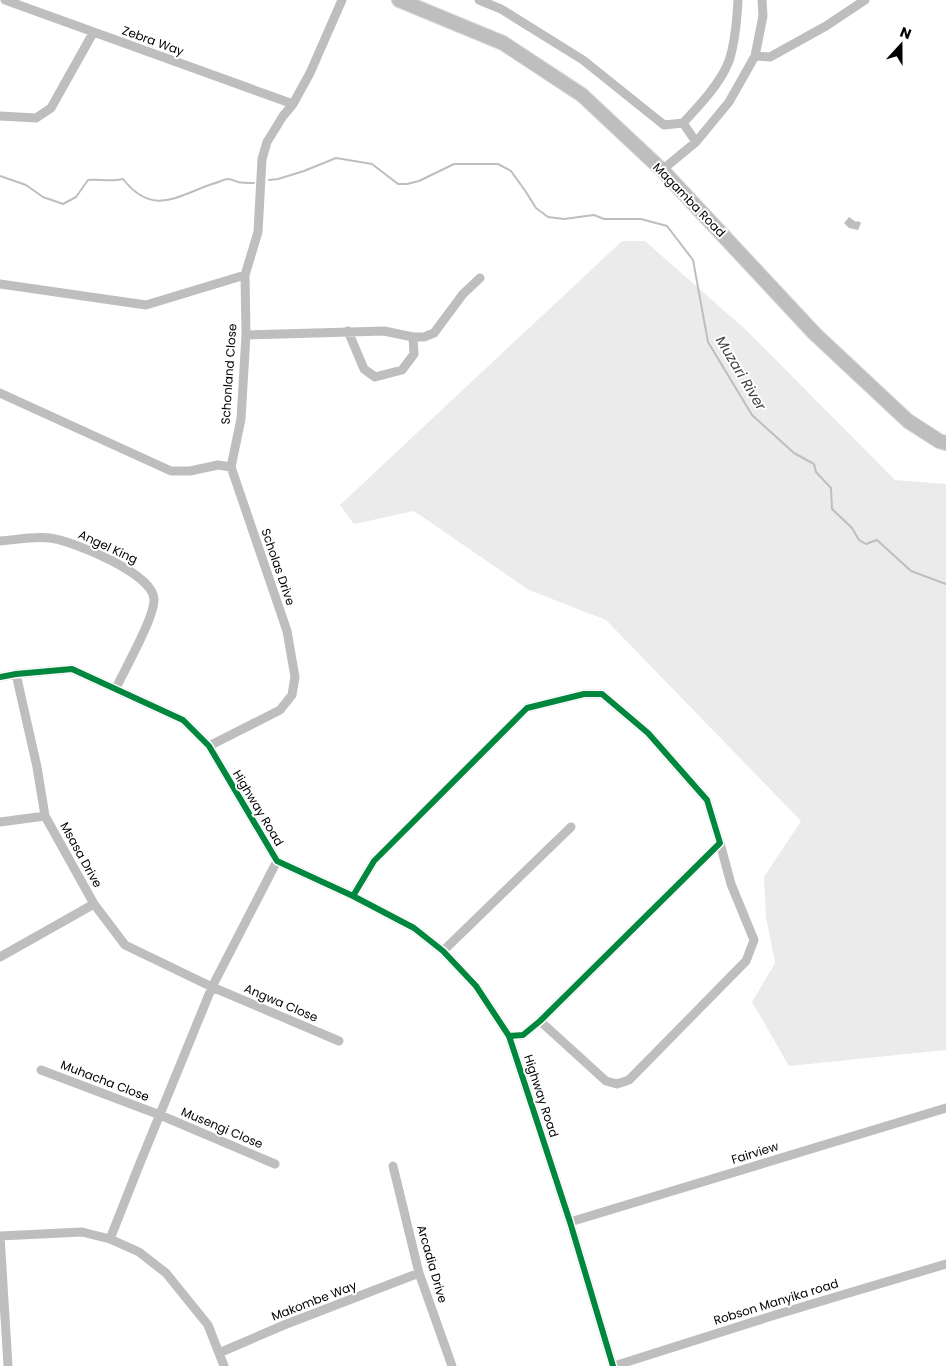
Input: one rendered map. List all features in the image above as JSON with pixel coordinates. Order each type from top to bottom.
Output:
[{"type":"highway","name":"Magamba Road","points":[[399,0],[503,43],[582,95],[662,170],[815,334],[908,421],[939,441],[946,443]]},
{"type":"street","name":"Zebra Way","points":[[5,0],[293,104]]},
{"type":"street","name":"Schonland Close","points":[[231,467],[241,419],[246,335],[245,275],[258,232],[262,159],[267,142],[293,104],[310,73],[342,0]]},
{"type":"street","points":[[479,0],[500,9],[583,60],[664,125],[683,123],[710,94],[729,62],[737,20],[738,0]]},
{"type":"street","points":[[662,170],[696,142],[729,102],[755,56],[763,16],[762,0]]},
{"type":"street","points":[[755,56],[770,57],[826,26],[866,0]]},
{"type":"street","points":[[0,116],[36,118],[51,108],[93,33]]},
{"type":"street","points":[[683,123],[696,142]]},
{"type":"street","points":[[0,284],[146,306],[245,275]]},
{"type":"street","points":[[246,335],[384,331],[413,337],[424,337],[434,334],[463,294],[480,278]]},
{"type":"street","points":[[348,331],[364,369],[375,377],[402,370],[414,354],[413,337]]},
{"type":"street","points":[[0,393],[171,471],[190,471],[218,465],[231,467]]},
{"type":"street","name":"Scholas Drive","points":[[209,746],[280,710],[292,695],[295,677],[287,631],[231,467]]},
{"type":"street","name":"Angel King","points":[[0,541],[49,538],[73,544],[133,572],[153,591],[154,602],[147,624],[116,688]]},
{"type":"street","name":"Highway Road","points":[[0,677],[72,669],[183,720],[209,746],[276,861],[353,896],[414,928],[443,952],[476,986],[509,1036],[570,1222],[613,1366]]},
{"type":"street","name":"Msasa Drive","points":[[16,674],[38,767],[45,816],[94,904],[125,945],[212,987]]},
{"type":"street","points":[[353,896],[374,862],[527,708],[584,694],[602,694],[648,733],[706,800],[731,884],[754,940],[746,961],[628,1080],[617,1084],[606,1081],[540,1021]]},
{"type":"street","points":[[0,822],[45,816]]},
{"type":"street","points":[[443,952],[571,827]]},
{"type":"street","points":[[509,1036],[523,1035],[540,1021],[720,843]]},
{"type":"street","points":[[110,1240],[212,987],[276,861]]},
{"type":"street","points":[[0,957],[94,904]]},
{"type":"street","name":"Angwa Close","points":[[212,987],[339,1042]]},
{"type":"street","name":"Muhacha Close","points":[[41,1070],[160,1115]]},
{"type":"street","name":"Fairview","points":[[570,1222],[946,1108]]},
{"type":"street","name":"Musengi Close","points":[[160,1115],[275,1164]]},
{"type":"street","name":"Arcadia Drive","points":[[393,1166],[419,1273],[452,1366]]},
{"type":"street","points":[[8,1366],[0,1236],[82,1232],[110,1240],[139,1252],[166,1273],[208,1325],[224,1366]]},
{"type":"street","name":"Robson Manyika road","points":[[613,1366],[946,1264]]},
{"type":"street","name":"Makombe Way","points":[[219,1354],[284,1326],[419,1273]]},
{"type":"shaded area","points":[[849,217],[861,223],[858,230],[849,228],[844,223]]},
{"type":"shaded area","points":[[622,241],[645,241],[746,330],[895,480],[946,484],[946,1050],[789,1066],[752,1002],[775,963],[766,917],[764,877],[801,821],[606,620],[529,590],[414,511],[354,524],[340,505]]},
{"type":"waterway","name":"Muzari River","points":[[269,180],[304,171],[336,158],[372,164],[398,184],[419,181],[454,164],[498,164],[511,171],[536,208],[548,217],[564,219],[594,215],[604,219],[641,219],[667,226],[693,260],[708,342],[752,415],[794,453],[814,464],[816,472],[831,488],[832,509],[852,528],[859,540],[866,544],[877,540],[911,571],[946,584]]},
{"type":"waterway","points":[[0,176],[26,185],[43,197],[63,204],[76,197],[88,180],[123,179],[134,191],[145,198],[155,200],[176,198],[227,179],[254,183]]},
{"type":"cycle path","points":[[0,677],[72,669],[183,720],[209,746],[277,861],[353,896],[414,928],[443,951],[476,986],[509,1036],[570,1222],[613,1366]]},
{"type":"cycle path","points":[[353,896],[374,861],[527,708],[584,694],[602,694],[648,733],[707,800],[720,843],[540,1021],[523,1035],[509,1036]]}]
